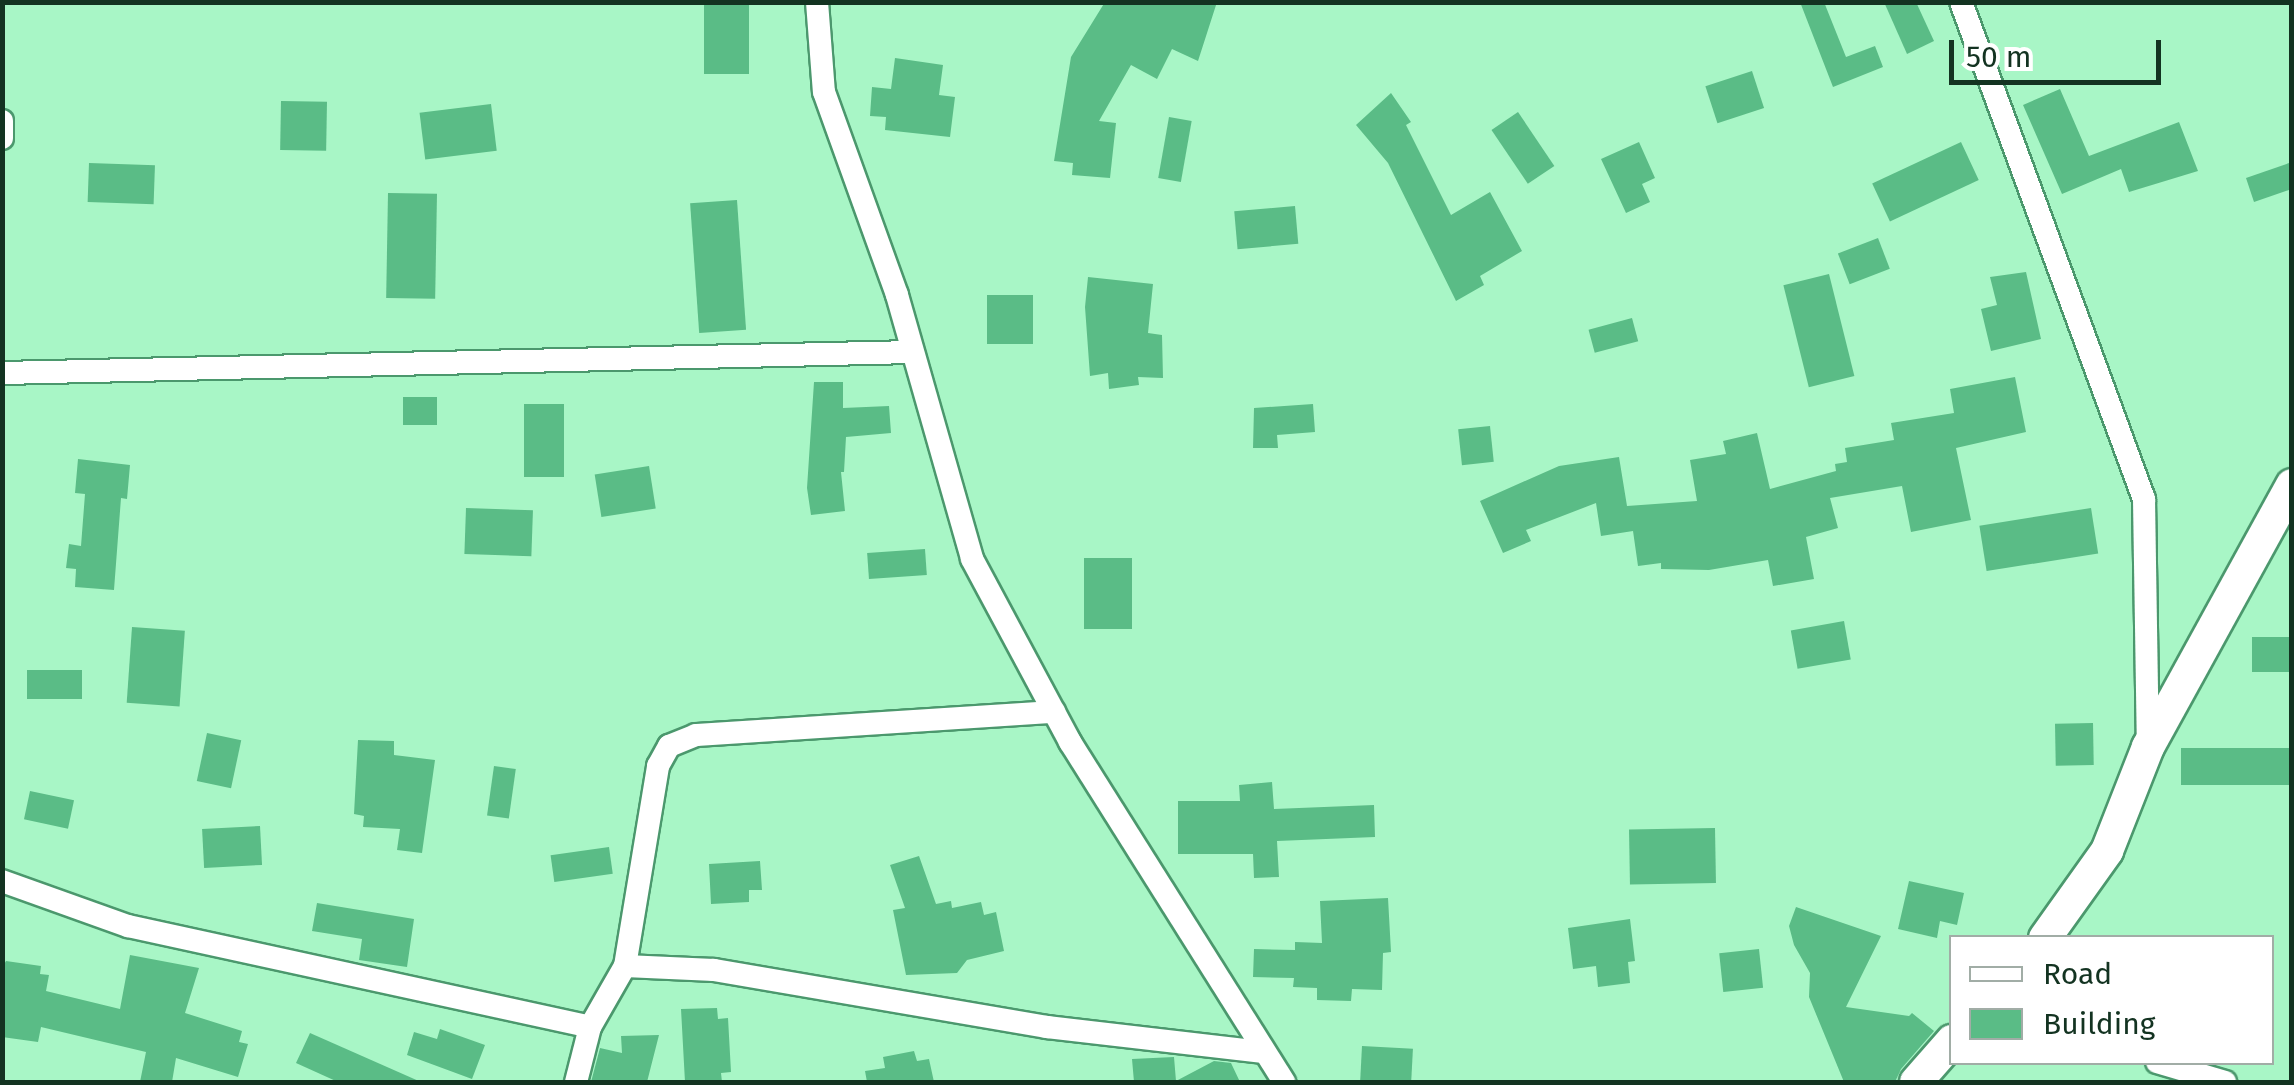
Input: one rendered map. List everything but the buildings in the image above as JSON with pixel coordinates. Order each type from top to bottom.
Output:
[{"type":"street","points":[[817,2],[824,92],[897,294],[972,559],[1054,712],[1284,1082]]},
{"type":"street","points":[[1961,2],[2144,498],[2148,748]]},
{"type":"street","points":[[2,121],[2,138]]},
{"type":"street","points":[[2,373],[912,352]]},
{"type":"street","points":[[2048,935],[2107,851],[2148,748],[2292,485]]},
{"type":"street","points":[[576,1082],[590,1027],[625,966],[658,766],[669,746],[696,735],[1054,712]]},
{"type":"street","points":[[2,881],[128,926],[590,1027]]},
{"type":"street","points":[[625,966],[714,970],[1047,1027],[1264,1052]]},
{"type":"street","points":[[1916,1082],[1949,1044]]},
{"type":"street","points":[[2167,1065],[2224,1082]]}]
